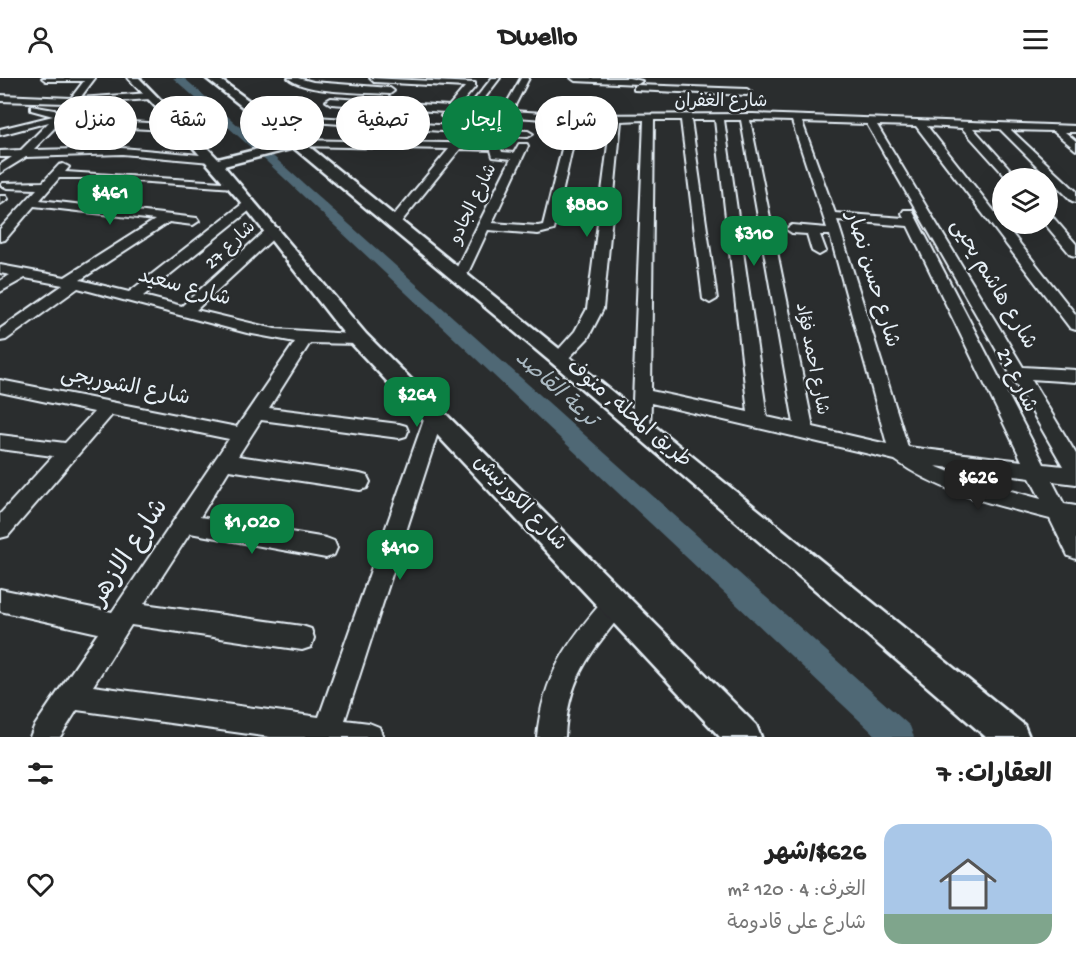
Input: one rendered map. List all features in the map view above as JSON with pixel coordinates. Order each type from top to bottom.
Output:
[{"type":"main road","name":"شارع الكورنيش","points":[[133,78],[150,96]]},
{"type":"main road","name":"طريق المحله, منوف","points":[[211,78],[240,98]]},
{"type":"main road","name":"شارع الكورنيش","points":[[208,150],[220,161],[234,185],[358,339],[744,737]]},
{"type":"main road","points":[[220,161],[249,150]]},
{"type":"main road","name":"طريق المحله, منوف","points":[[309,150],[393,224],[559,358],[1011,737]]},
{"type":"street","points":[[292,78],[302,83],[400,92]]},
{"type":"street","points":[[302,83],[310,78]]},
{"type":"street","points":[[327,86],[340,78]]},
{"type":"street","points":[[482,96],[496,78]]},
{"type":"street","points":[[515,96],[525,78]]},
{"type":"street","points":[[575,78],[637,96],[689,107]]},
{"type":"street","points":[[687,78],[710,299]]},
{"type":"street","points":[[12,98],[38,82],[91,79]]},
{"type":"street","points":[[78,96],[91,79]]},
{"type":"street","points":[[324,107],[353,88],[376,79],[472,85],[464,96],[449,95]]},
{"type":"street","name":"شارع احمد فؤاد","points":[[689,107],[746,88],[749,117],[805,432]]},
{"type":"street","name":"شارع الغفران","points":[[618,117],[637,96],[649,119],[689,107],[719,117],[1076,129]]},
{"type":"street","points":[[0,98],[54,100]]},
{"type":"street","points":[[3,108],[23,99]]},
{"type":"street","name":"شارع الغفران","points":[[331,101],[442,109]]},
{"type":"street","points":[[34,108],[54,114]]},
{"type":"street","points":[[719,117],[758,421]]},
{"type":"street","points":[[0,132],[54,118]]},
{"type":"street","name":"شارع الجادو","points":[[459,277],[535,119]]},
{"type":"street","points":[[641,427],[649,119]]},
{"type":"street","name":"شارع حسن نصار","points":[[796,119],[835,231],[900,454]]},
{"type":"street","points":[[430,134],[442,121]]},
{"type":"street","name":"شارع هاشم يحيى","points":[[870,122],[1020,372],[1076,474]]},
{"type":"street","points":[[919,123],[1076,325]]},
{"type":"street","points":[[0,170],[22,155],[54,124]]},
{"type":"street","points":[[965,125],[1004,168]]},
{"type":"street","points":[[1002,126],[1076,198]]},
{"type":"street","points":[[324,133],[435,128],[528,134]]},
{"type":"street","points":[[1055,128],[1076,147]]},
{"type":"street","points":[[142,152],[149,147]]},
{"type":"street","points":[[0,237],[45,186],[83,150]]},
{"type":"street","points":[[393,224],[454,150]]},
{"type":"street","points":[[496,150],[497,155],[518,156]]},
{"type":"street","points":[[484,226],[538,230],[549,227],[567,150]]},
{"type":"street","points":[[559,358],[582,334],[595,309],[613,150]]},
{"type":"street","points":[[1,152],[22,155],[142,152],[220,161]]},
{"type":"street","points":[[35,167],[55,153]]},
{"type":"street","points":[[56,175],[124,182],[234,185]]},
{"type":"street","points":[[7,185],[45,186]]},
{"type":"street","points":[[30,202],[193,221]]},
{"type":"street","points":[[132,297],[250,204]]},
{"type":"street","name":"شارع 21","points":[[830,216],[910,218],[1036,471],[1067,514],[1076,549]]},
{"type":"street","points":[[0,217],[19,218]]},
{"type":"street","points":[[0,336],[70,283],[167,218]]},
{"type":"street","points":[[792,229],[835,231]]},
{"type":"street","points":[[812,230],[819,251]]},
{"type":"street","name":"شارع 27","points":[[186,311],[273,231]]},
{"type":"street","points":[[1058,231],[1076,252]]},
{"type":"street","name":"شارع سعيد","points":[[0,269],[22,273],[40,282],[70,283],[132,297],[276,336],[305,339],[358,339]]},
{"type":"street","points":[[0,288],[22,273]]},
{"type":"street","name":"شارع الازهر","points":[[44,737],[305,339]]},
{"type":"street","points":[[1020,372],[1076,376]]},
{"type":"street","name":"شارع الشوربجى","points":[[0,386],[242,435]]},
{"type":"street","points":[[643,395],[900,454],[1076,474]]},
{"type":"street","points":[[0,529],[108,408]]},
{"type":"street","points":[[256,413],[399,431]]},
{"type":"street","points":[[328,731],[434,417]]},
{"type":"street","points":[[0,442],[69,451]]},
{"type":"street","points":[[900,454],[917,467],[957,485],[1067,514]]},
{"type":"street","points":[[224,462],[360,482]]},
{"type":"street","points":[[185,523],[326,548]]},
{"type":"street","points":[[0,600],[122,619],[302,638]]},
{"type":"street","points":[[551,737],[553,707],[560,682],[571,660],[616,603]]},
{"type":"street","points":[[71,696],[369,737]]},
{"type":"waterway","name":"ترعة القاصد","points":[[178,78],[270,159],[899,737]]}]
